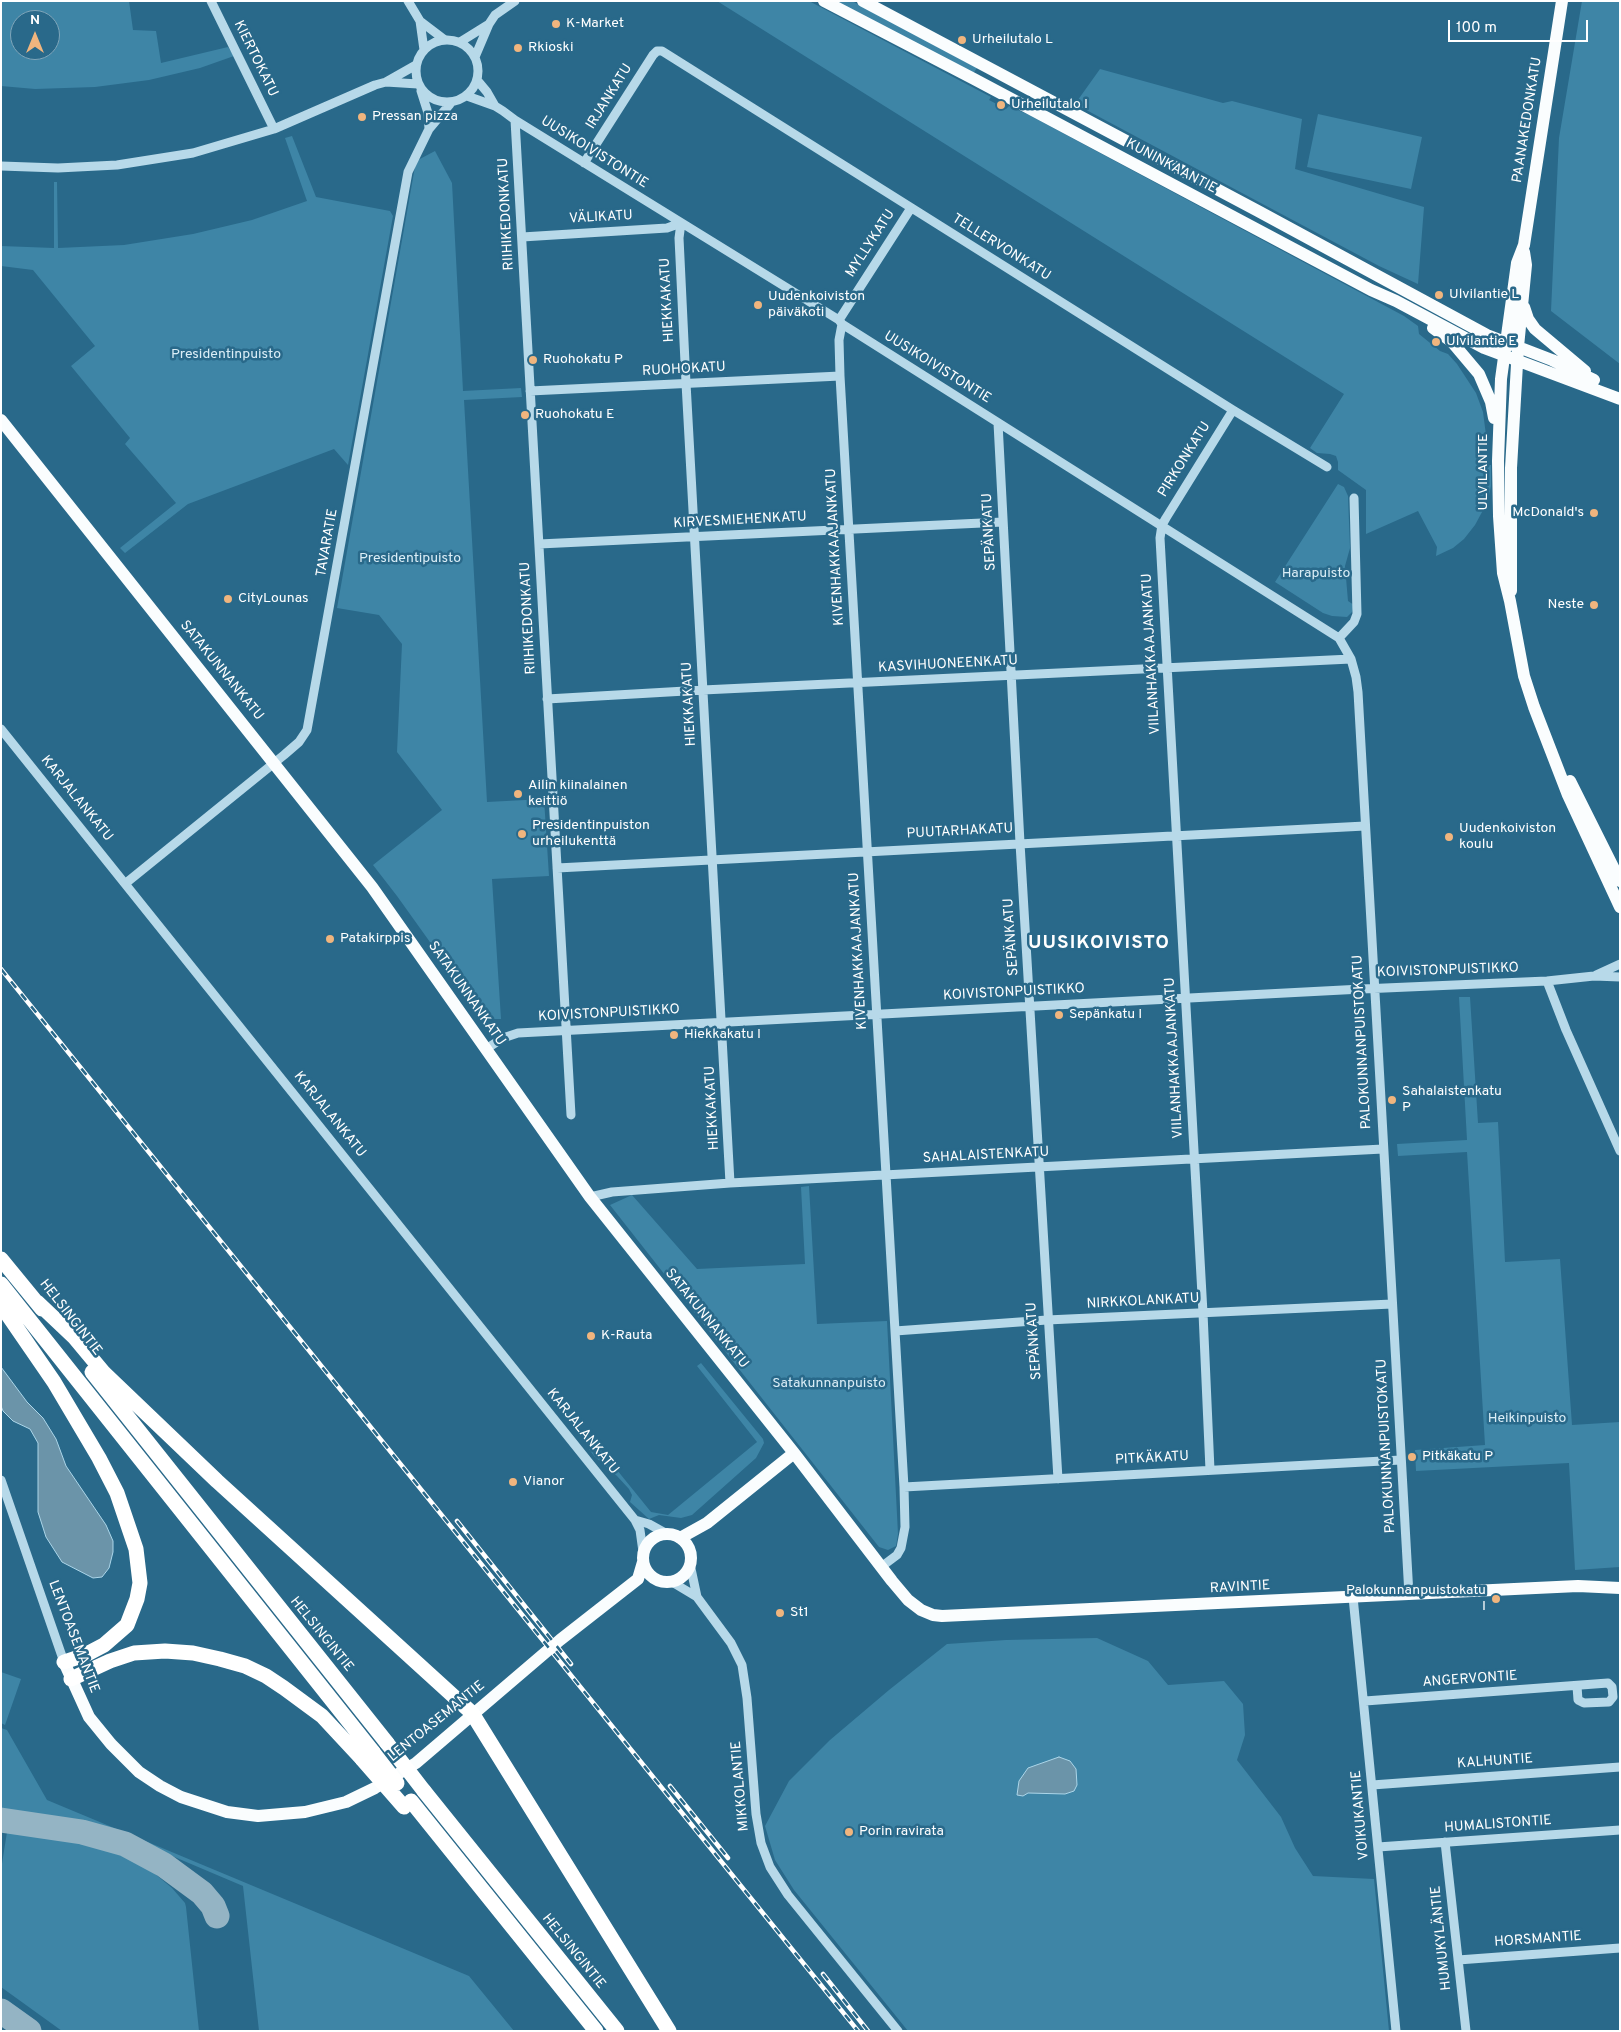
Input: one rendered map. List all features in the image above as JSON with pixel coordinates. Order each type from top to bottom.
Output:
[{"type":"highway","name":"HELSINGINTIE","points":[[1,1259],[617,2031]]},
{"type":"highway","points":[[1,1284],[368,1756],[596,2031]]},
{"type":"highway","points":[[37,1302],[74,1337],[104,1373],[217,1482],[472,1713],[669,2031]]},
{"type":"highway","points":[[1,1305],[54,1382],[98,1458],[117,1493],[136,1549],[140,1583],[137,1599],[127,1625],[104,1645],[85,1655],[64,1662]]},
{"type":"highway","points":[[71,1679],[110,1661],[134,1653],[165,1651],[193,1653],[220,1659],[245,1666],[266,1676],[322,1716],[368,1756]]},
{"type":"main road","name":"KUNINKAANTIE","points":[[824,1],[1484,348],[1504,357],[1620,397]]},
{"type":"main road","name":"KUNINKAANTIE","points":[[862,1],[1487,335],[1552,360],[1600,383]]},
{"type":"main road","name":"PAANAKEDONKATU","points":[[1506,343],[1518,263],[1524,245],[1562,1]]},
{"type":"main road","name":"PAANAKEDONKATU","points":[[1518,347],[1526,265],[1524,245]]},
{"type":"main road","points":[[1371,290],[1438,331],[1467,358],[1485,385],[1491,402],[1498,461]]},
{"type":"main road","points":[[1523,304],[1528,319],[1535,329],[1600,383],[1620,397]]},
{"type":"main road","name":"ULVILANTIE","points":[[1506,343],[1501,378],[1498,461],[1503,573],[1524,676],[1534,707],[1568,795],[1620,907]]},
{"type":"main road","name":"ULVILANTIE","points":[[1510,601],[1512,573],[1511,468],[1518,347]]},
{"type":"main road","name":"SATAKUNNANKATU","points":[[1,420],[372,887],[590,1197],[794,1453],[881,1567]]},
{"type":"main road","name":"ULVILANTIE","points":[[1546,738],[1576,792],[1620,882]]},
{"type":"main road","points":[[680,1538],[707,1523],[794,1453]]},
{"type":"main road","points":[[689,1549],[707,1523]]},
{"type":"main road","points":[[667,1534],[680,1538],[689,1549],[690,1564],[680,1578],[665,1581],[638,1579],[643,1557],[652,1538],[667,1534]]},
{"type":"main road","points":[[643,1557],[648,1574],[665,1581]]},
{"type":"main road","name":"RAVINTIE","points":[[881,1567],[916,1606],[933,1616],[1578,1586],[1620,1588]]},
{"type":"main road","name":"LENTOASEMANTIE","points":[[64,1662],[90,1717],[111,1744],[139,1772],[167,1790],[203,1806],[227,1812],[258,1816],[283,1816],[326,1808],[346,1802],[375,1788],[416,1763],[472,1713],[638,1579]]},
{"type":"street","name":"KIERTOKATU","points":[[212,1],[274,129]]},
{"type":"street","points":[[408,1],[420,21],[445,40]]},
{"type":"street","points":[[475,57],[489,24],[495,15],[515,1]]},
{"type":"street","points":[[420,21],[424,50]]},
{"type":"street","points":[[460,42],[489,24]]},
{"type":"street","points":[[386,82],[420,87],[428,98],[450,104],[467,96],[477,80],[478,69],[475,57],[470,49],[460,42],[445,40],[434,43],[424,50],[416,65],[416,76],[420,87],[428,113],[429,129]]},
{"type":"street","name":"IRJANKATU","points":[[584,163],[653,55],[657,51],[662,51]]},
{"type":"street","name":"TELLERVONKATU","points":[[662,51],[1233,410],[1327,467]]},
{"type":"street","points":[[1,166],[58,168],[117,165],[193,153],[274,129],[386,82],[416,65]]},
{"type":"street","points":[[477,80],[495,106]]},
{"type":"street","points":[[467,96],[495,106]]},
{"type":"street","name":"TAVARATIE","points":[[126,884],[274,763],[304,736],[308,724],[408,172],[429,129],[450,104]]},
{"type":"street","name":"UUSIKOIVISTONTIE","points":[[495,106],[1339,638]]},
{"type":"street","name":"RIIHIKEDONKATU","points":[[515,120],[571,1115]]},
{"type":"street","name":"MYLLYKATU","points":[[840,322],[911,208]]},
{"type":"street","name":"VÄLIKATU","points":[[522,237],[667,228],[681,223]]},
{"type":"street","name":"HIEKKAKATU","points":[[681,223],[679,238],[686,383],[730,1184]]},
{"type":"street","name":"KIVENHAKKAAJANKATU","points":[[840,322],[840,376],[904,1487],[905,1527],[901,1548],[897,1555],[881,1567]]},
{"type":"street","name":"RUOHOKATU","points":[[530,391],[840,376]]},
{"type":"street","name":"PIRKONKATU","points":[[1162,525],[1233,410]]},
{"type":"street","name":"SEPÄNKATU","points":[[998,423],[1047,1320],[1058,1479]]},
{"type":"street","points":[[1339,638],[1346,632],[1358,614],[1354,498]]},
{"type":"street","name":"KIRVESMIEHENKATU","points":[[539,544],[1003,522]]},
{"type":"street","name":"VIILANHAKKAAJANKATU","points":[[1162,525],[1160,538],[1166,669],[1203,1313],[1210,1470]]},
{"type":"street","name":"PALOKUNNANPUISTOKATU","points":[[1339,638],[1351,659],[1358,692],[1410,1594]]},
{"type":"street","name":"KASVIHUONEENKATU","points":[[547,699],[1351,659]]},
{"type":"street","name":"KARJALANKATU","points":[[1,729],[635,1520],[640,1530],[643,1557]]},
{"type":"street","name":"PUUTARHAKATU","points":[[557,868],[1365,826]]},
{"type":"street","name":"KOIVISTONPUISTIKKO","points":[[1594,976],[1620,964]]},
{"type":"street","name":"KOIVISTONPUISTIKKO","points":[[486,1049],[503,1038],[518,1033],[1374,988],[1548,981],[1594,976],[1620,977]]},
{"type":"street","points":[[1548,981],[1566,1030],[1620,1151]]},
{"type":"street","name":"SAHALAISTENKATU","points":[[590,1197],[612,1192],[730,1184],[1383,1149]]},
{"type":"street","name":"NIRKKOLANKATU","points":[[895,1331],[1047,1320],[1392,1304]]},
{"type":"street","name":"PITKÄKATU","points":[[904,1487],[1401,1460]]},
{"type":"street","name":"LENTOASEMANTIE","points":[[1,1480],[64,1662]]},
{"type":"street","name":"KARJALANKATU","points":[[635,1520],[649,1524],[667,1534]]},
{"type":"street","points":[[690,1564],[696,1597]]},
{"type":"street","points":[[665,1581],[696,1597]]},
{"type":"street","name":"MIKKOLANTIE","points":[[696,1597],[731,1643],[742,1665],[747,1698],[756,1814],[761,1843],[770,1867],[788,1895],[898,2031]]},
{"type":"street","name":"VOIKUKANTIE","points":[[1353,1597],[1365,1701],[1396,2031]]},
{"type":"street","name":"ANGERVONTIE","points":[[1365,1701],[1577,1686]]},
{"type":"street","name":"KALHUNTIE","points":[[1372,1785],[1620,1767]]},
{"type":"street","name":"HUMALISTONTIE","points":[[1378,1847],[1620,1830]]},
{"type":"street","name":"HUMUKYLÄNTIE","points":[[1445,1842],[1466,2031]]},
{"type":"street","name":"HORSMANTIE","points":[[1458,1960],[1620,1948]]},
{"type":"green space","points":[[1,1],[129,1],[133,30],[156,31],[161,63],[228,47],[234,56],[200,68],[149,80],[95,87],[35,89],[1,86]]},
{"type":"green space","points":[[717,1],[809,1],[991,97],[989,100],[1006,109],[1009,106],[1029,115],[1404,316],[1418,326],[1419,334],[1440,351],[1448,354],[1457,364],[1476,393],[1483,412],[1487,465],[1491,465],[1491,486],[1488,501],[1475,525],[1464,539],[1453,548],[1436,556],[1437,547],[1418,511],[1366,534],[1366,490],[1338,470],[1336,456],[1317,453],[1310,448],[1344,394]]},
{"type":"green space","points":[[831,1],[852,1],[977,68],[972,75]]},
{"type":"green space","points":[[1582,1],[1620,1],[1620,364],[1551,311],[1559,138]]},
{"type":"green space","points":[[1100,69],[1223,103],[1232,101],[1302,119],[1295,169],[1424,207],[1418,284],[1379,266],[1075,104]]},
{"type":"green space","points":[[1318,114],[1422,137],[1411,189],[1307,167]]},
{"type":"green space","name":"Presidentinpuisto","points":[[292,136],[316,197],[390,211],[393,216],[348,465],[334,449],[188,504],[125,553],[120,548],[176,503],[125,444],[130,438],[71,366],[95,346],[33,270],[1,266],[1,246],[54,248],[54,182],[57,182],[58,248],[124,245],[193,234],[252,220],[307,201],[285,138]]},
{"type":"green space","name":"Presidentipuisto","points":[[435,151],[452,183],[463,391],[521,388],[522,397],[464,400],[487,802],[544,799],[549,876],[492,879],[501,1019],[492,1019],[480,1012],[373,865],[442,810],[397,752],[402,644],[379,615],[337,608],[416,161]]},
{"type":"green space","name":"Harapuisto","points":[[1338,484],[1344,487],[1348,496],[1350,548],[1345,566],[1348,601],[1354,605],[1352,612],[1347,617],[1323,613],[1275,582]]},
{"type":"green space","name":"Heikinpuisto","points":[[1459,997],[1470,997],[1478,1123],[1498,1122],[1505,1262],[1560,1259],[1572,1425],[1620,1422],[1620,1567],[1575,1570],[1569,1463],[1416,1471],[1415,1450],[1485,1445],[1467,1152],[1398,1156],[1397,1144],[1467,1140]]},
{"type":"green space","name":"Satakunnanpuisto","points":[[809,1186],[817,1324],[887,1321],[898,1534],[896,1546],[888,1550],[879,1547],[610,1205],[632,1195],[697,1269],[805,1264],[801,1187]]},
{"type":"green space","points":[[701,1363],[763,1439],[764,1443],[756,1458],[692,1515],[681,1518],[659,1515],[649,1519],[630,1502],[632,1495],[629,1489],[589,1449],[596,1444],[651,1512],[668,1515],[757,1442],[697,1366]]},
{"type":"green space","points":[[1097,1638],[1148,1661],[1168,1685],[1224,1681],[1243,1704],[1245,1735],[1237,1760],[1281,1817],[1295,1848],[1313,1876],[1374,1879],[1389,2031],[908,2031],[794,1890],[775,1860],[765,1826],[789,1781],[830,1740],[889,1690],[947,1644],[1006,1640]]},
{"type":"green space","points":[[1,1672],[21,1679],[5,1725],[1,1723]]},
{"type":"green space","points":[[1,1728],[7,1730],[47,1800],[469,1976],[514,2031],[259,2031],[243,1886],[106,1828],[83,1822],[1,1810]]},
{"type":"green space","points":[[7,1832],[79,1842],[103,1848],[143,1864],[172,1888],[185,1903],[186,1907],[199,2031],[62,2031],[1,1987],[1,1870]]},
{"type":"shaded area","points":[[1,1367],[27,1402],[43,1418],[56,1439],[66,1466],[106,1525],[113,1541],[113,1552],[109,1568],[102,1577],[93,1578],[62,1562],[46,1537],[38,1512],[38,1443],[30,1429],[13,1421],[3,1411],[1,1406]]},
{"type":"shaded area","points":[[1059,1757],[1070,1761],[1076,1769],[1077,1785],[1074,1791],[1065,1794],[1028,1793],[1023,1796],[1017,1795],[1019,1781],[1028,1768]]},
{"type":"taxiway","points":[[1,1820],[82,1832],[125,1844],[164,1865],[202,1893],[213,1906],[217,1916]]},
{"type":"taxiway","points":[[1,2011],[29,2031]]},
{"type":"railway","points":[[1,969],[858,2031]]},
{"type":"railway","points":[[457,1521],[571,1664]]},
{"type":"railway","points":[[670,1786],[728,1858]]},
{"type":"railway","points":[[823,1974],[868,2031]]},
{"type":"place","name":"K-Market","points":[[556,24]]},
{"type":"place","name":"Urheilutalo L","points":[[962,40]]},
{"type":"place","name":"Rkioski","points":[[518,48]]},
{"type":"place","name":"Urheilutalo I","points":[[1001,105]]},
{"type":"place","name":"Pressan pizza","points":[[362,117]]},
{"type":"place","name":"Ulvilantie L","points":[[1439,295]]},
{"type":"place","name":"Uudenkoiviston päiväkoti","points":[[758,305]]},
{"type":"place","name":"Ulvilantie E","points":[[1436,342]]},
{"type":"place","name":"Ruohokatu P","points":[[533,360]]},
{"type":"place","name":"Ruohokatu E","points":[[525,415]]},
{"type":"place","name":"McDonald's","points":[[1594,513]]},
{"type":"place","name":"CityLounas","points":[[228,599]]},
{"type":"place","name":"Neste","points":[[1594,605]]},
{"type":"place","name":"Ailin kiinalainen keittiö","points":[[518,794]]},
{"type":"place","name":"Presidentinpuiston urheilukenttä","points":[[522,834]]},
{"type":"place","name":"Uudenkoiviston koulu","points":[[1449,837]]},
{"type":"place","name":"Patakirppis","points":[[330,939]]},
{"type":"place","name":"Sepänkatu I","points":[[1059,1015]]},
{"type":"place","name":"Hiekkakatu I","points":[[674,1035]]},
{"type":"place","name":"Sahalaistenkatu P","points":[[1392,1100]]},
{"type":"place","name":"K-Rauta","points":[[591,1336]]},
{"type":"place","name":"Pitkäkatu P","points":[[1412,1457]]},
{"type":"place","name":"Vianor","points":[[513,1482]]},
{"type":"place","name":"Palokunnanpuistokatu I","points":[[1496,1599]]},
{"type":"place","name":"St1","points":[[780,1613]]},
{"type":"place","name":"Porin ravirata","points":[[849,1832]]},
{"type":"district","name":"UUSIKOIVISTO","points":[[1099,944]]}]
